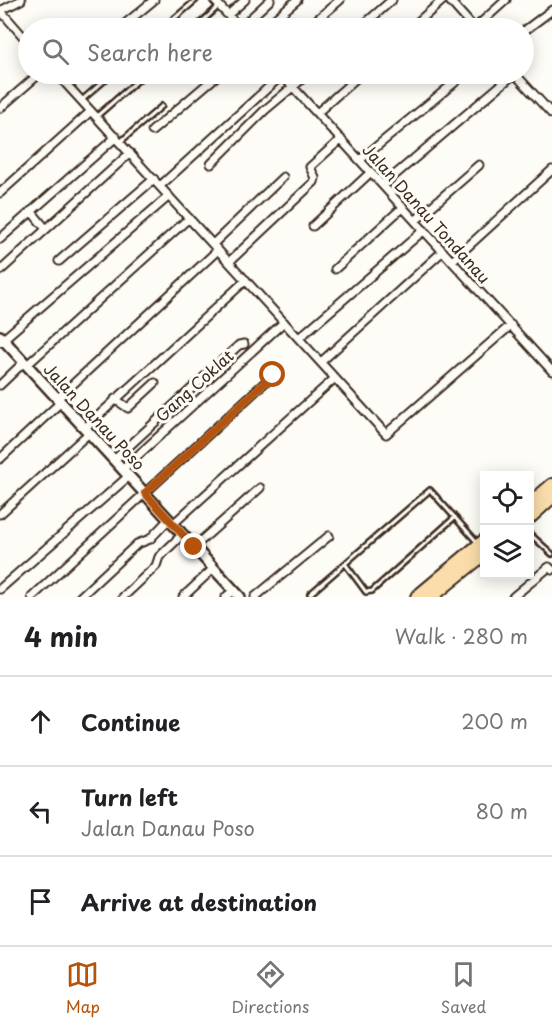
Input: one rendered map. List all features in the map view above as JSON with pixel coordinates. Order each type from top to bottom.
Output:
[{"type":"highway","points":[[534,501],[552,485]]},
{"type":"highway","points":[[534,513],[552,497]]},
{"type":"highway","points":[[417,597],[448,577],[478,551]]},
{"type":"highway","points":[[431,597],[448,577]]},
{"type":"street","points":[[18,31],[0,11],[21,0]]},
{"type":"street","points":[[132,18],[154,0]]},
{"type":"street","points":[[228,15],[244,0]]},
{"type":"street","points":[[251,18],[270,0]]},
{"type":"street","points":[[276,18],[297,0]]},
{"type":"street","points":[[319,18],[340,0]]},
{"type":"street","points":[[371,18],[392,0]]},
{"type":"street","points":[[422,18],[443,0]]},
{"type":"street","points":[[486,18],[506,0]]},
{"type":"street","points":[[452,1],[466,18]]},
{"type":"street","points":[[217,3],[231,18]]},
{"type":"street","points":[[534,24],[552,10]]},
{"type":"street","points":[[0,108],[28,84]]},
{"type":"street","points":[[67,84],[386,434],[511,326]]},
{"type":"street","points":[[152,131],[207,84]]},
{"type":"street","points":[[160,186],[271,84]]},
{"type":"street","name":"Jalan Danau Tondanau","points":[[290,84],[552,371]]},
{"type":"street","points":[[211,164],[296,84]]},
{"type":"street","points":[[317,113],[350,84]]},
{"type":"street","points":[[360,160],[453,84]]},
{"type":"street","points":[[383,185],[503,84]]},
{"type":"street","points":[[524,84],[552,114]]},
{"type":"street","points":[[0,194],[94,114]]},
{"type":"street","points":[[229,262],[314,182],[315,178],[310,167],[341,139]]},
{"type":"street","points":[[0,239],[118,140]]},
{"type":"street","points":[[0,272],[130,153]]},
{"type":"street","points":[[415,221],[479,165]]},
{"type":"street","points":[[452,261],[552,170]]},
{"type":"street","points":[[313,226],[371,172]]},
{"type":"street","points":[[0,459],[283,177]]},
{"type":"street","points":[[59,261],[154,180]]},
{"type":"street","points":[[1,339],[169,196]]},
{"type":"street","points":[[335,269],[403,207]]},
{"type":"street","points":[[31,211],[46,229]]},
{"type":"street","points":[[0,385],[189,218]]},
{"type":"street","points":[[298,338],[424,230]]},
{"type":"street","points":[[321,362],[443,251]]},
{"type":"street","points":[[0,514],[87,430],[115,399],[246,280]]},
{"type":"street","name":"Gang Coklat","points":[[0,589],[284,322]]},
{"type":"street","name":"Jalan Danau Poso","points":[[1,339],[26,363],[214,568],[234,595]]},
{"type":"street","points":[[114,460],[240,345],[244,344]]},
{"type":"street","points":[[32,597],[273,375]]},
{"type":"street","points":[[80,597],[137,544],[150,539],[171,522],[335,378]]},
{"type":"street","points":[[115,399],[128,408],[155,383]]},
{"type":"street","points":[[194,547],[260,488]]},
{"type":"street","points":[[123,597],[156,566],[159,557],[183,534]]},
{"type":"street","points":[[255,597],[329,536]]},
{"type":"street","points":[[513,597],[549,567],[552,570]]},
{"type":"street","points":[[183,597],[214,568]]},
{"type":"lane","points":[[175,18],[196,0]]},
{"type":"lane","points":[[204,18],[217,3]]},
{"type":"lane","points":[[82,100],[100,84]]},
{"type":"lane","points":[[94,114],[132,84]]},
{"type":"lane","points":[[118,140],[162,106]]},
{"type":"lane","points":[[310,594],[425,492],[433,492],[455,517],[478,551]]},
{"type":"lane","points":[[345,564],[366,592],[372,591],[455,517]]},
{"type":"lane","points":[[534,538],[552,554]]},
{"type":"route","points":[[194,547],[145,493],[273,375]]}]
